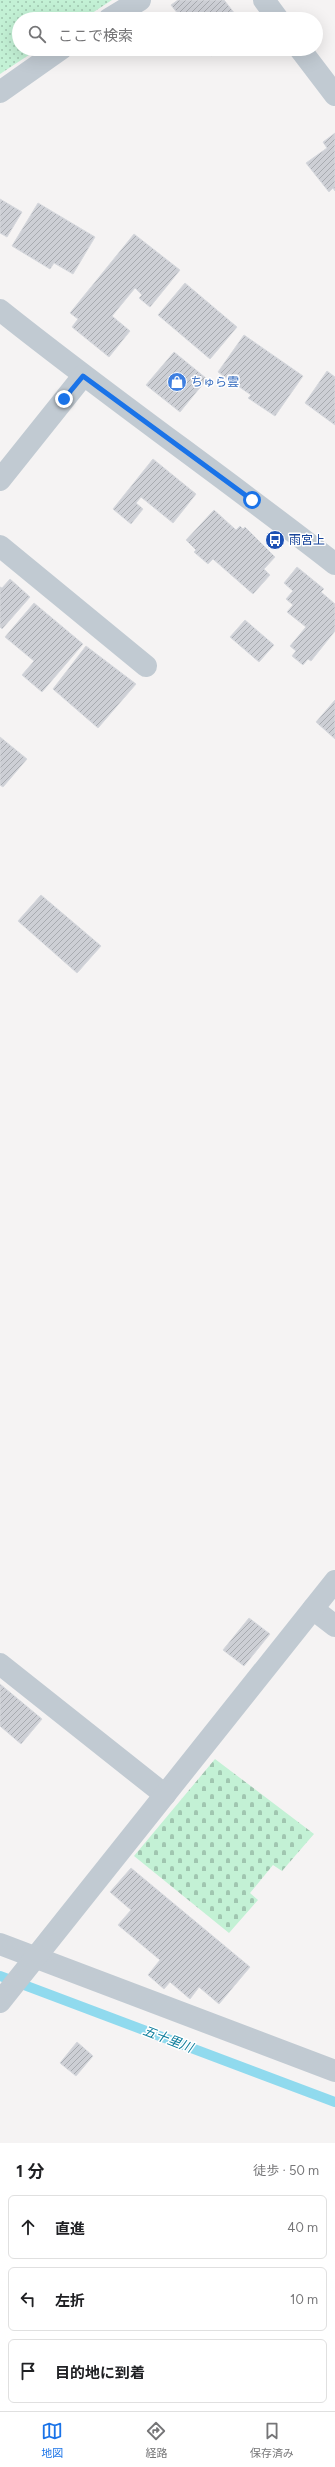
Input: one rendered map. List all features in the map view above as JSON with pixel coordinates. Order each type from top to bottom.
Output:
[{"type":"street","points":[[120,12],[140,0]]},
{"type":"street","points":[[264,0],[273,12]]},
{"type":"street","points":[[0,92],[51,56]]},
{"type":"street","points":[[305,56],[335,95]]},
{"type":"street","points":[[0,310],[83,376],[252,500],[335,564]]},
{"type":"street","points":[[0,480],[83,376]]},
{"type":"street","points":[[0,546],[146,666]]},
{"type":"street","points":[[2,2000],[335,1581]]},
{"type":"street","points":[[313,1609],[335,1626]]},
{"type":"street","points":[[0,1664],[164,1795]]},
{"type":"street","points":[[0,1944],[335,2071]]},
{"type":"green space","points":[[0,0],[112,0],[94,12],[12,12],[12,56],[27,56],[0,74]]},
{"type":"green space","points":[[215,1759],[314,1834],[282,1871],[273,1865],[250,1893],[258,1900],[229,1933],[134,1856]]},
{"type":"building","points":[[178,0],[224,0],[233,12],[176,12],[171,5]]},
{"type":"building","points":[[335,133],[335,191],[333,188],[329,192],[306,163],[327,148],[323,142]]},
{"type":"building","points":[[0,199],[22,212],[7,237],[0,233]]},
{"type":"building","points":[[38,203],[95,237],[73,274],[54,263],[50,269],[12,246]]},
{"type":"building","points":[[134,234],[180,270],[150,307],[139,298],[142,295],[135,288],[112,316],[130,331],[109,357],[72,327],[78,319],[70,313]]},
{"type":"building","points":[[185,283],[237,327],[210,359],[158,315]]},
{"type":"building","points":[[244,335],[303,376],[275,416],[248,398],[251,395],[218,372]]},
{"type":"building","name":"ちゅら雲","points":[[174,352],[207,379],[180,412],[146,385]]},
{"type":"building","points":[[327,371],[335,377],[335,425],[305,403]]},
{"type":"building","points":[[153,459],[196,494],[173,523],[141,497],[136,503],[143,509],[131,524],[113,509]]},
{"type":"building","points":[[214,510],[236,530],[240,526],[243,529],[245,527],[275,557],[264,569],[270,575],[253,594],[213,559],[208,564],[194,552],[196,550],[186,540]]},
{"type":"building","points":[[297,567],[324,589],[321,592],[335,604],[335,631],[311,661],[308,659],[303,665],[292,656],[296,651],[290,646],[306,627],[287,612],[293,605],[286,599],[293,591],[284,583]]},
{"type":"building","points":[[10,579],[30,597],[2,629],[0,627],[0,587],[2,588]]},
{"type":"building","points":[[34,603],[83,644],[42,692],[22,675],[34,661],[5,637]]},
{"type":"building","points":[[245,620],[274,645],[259,662],[230,637]]},
{"type":"building","points":[[86,646],[136,684],[98,728],[53,689]]},
{"type":"building","points":[[335,700],[335,739],[316,722]]},
{"type":"building","points":[[0,737],[27,759],[3,787],[0,785]]},
{"type":"building","points":[[41,895],[101,946],[77,973],[18,921]]},
{"type":"building","points":[[249,1618],[270,1634],[244,1666],[223,1650]]},
{"type":"building","points":[[0,1684],[42,1719],[21,1744],[0,1726]]},
{"type":"building","points":[[131,1868],[250,1967],[219,2004],[199,1987],[190,1999],[170,1982],[164,1989],[148,1975],[160,1960],[118,1925],[131,1910],[110,1892]]},
{"type":"building","points":[[77,2042],[93,2056],[76,2076],[60,2063]]},
{"type":"waterway","name":"五十里川","points":[[0,1976],[335,2102]]},
{"type":"place","name":"ちゅら雲","points":[[177,382]]},
{"type":"place","name":"雨宮上","points":[[275,540]]},
{"type":"route","points":[[64,399],[83,376],[128,407],[252,500]]}]
